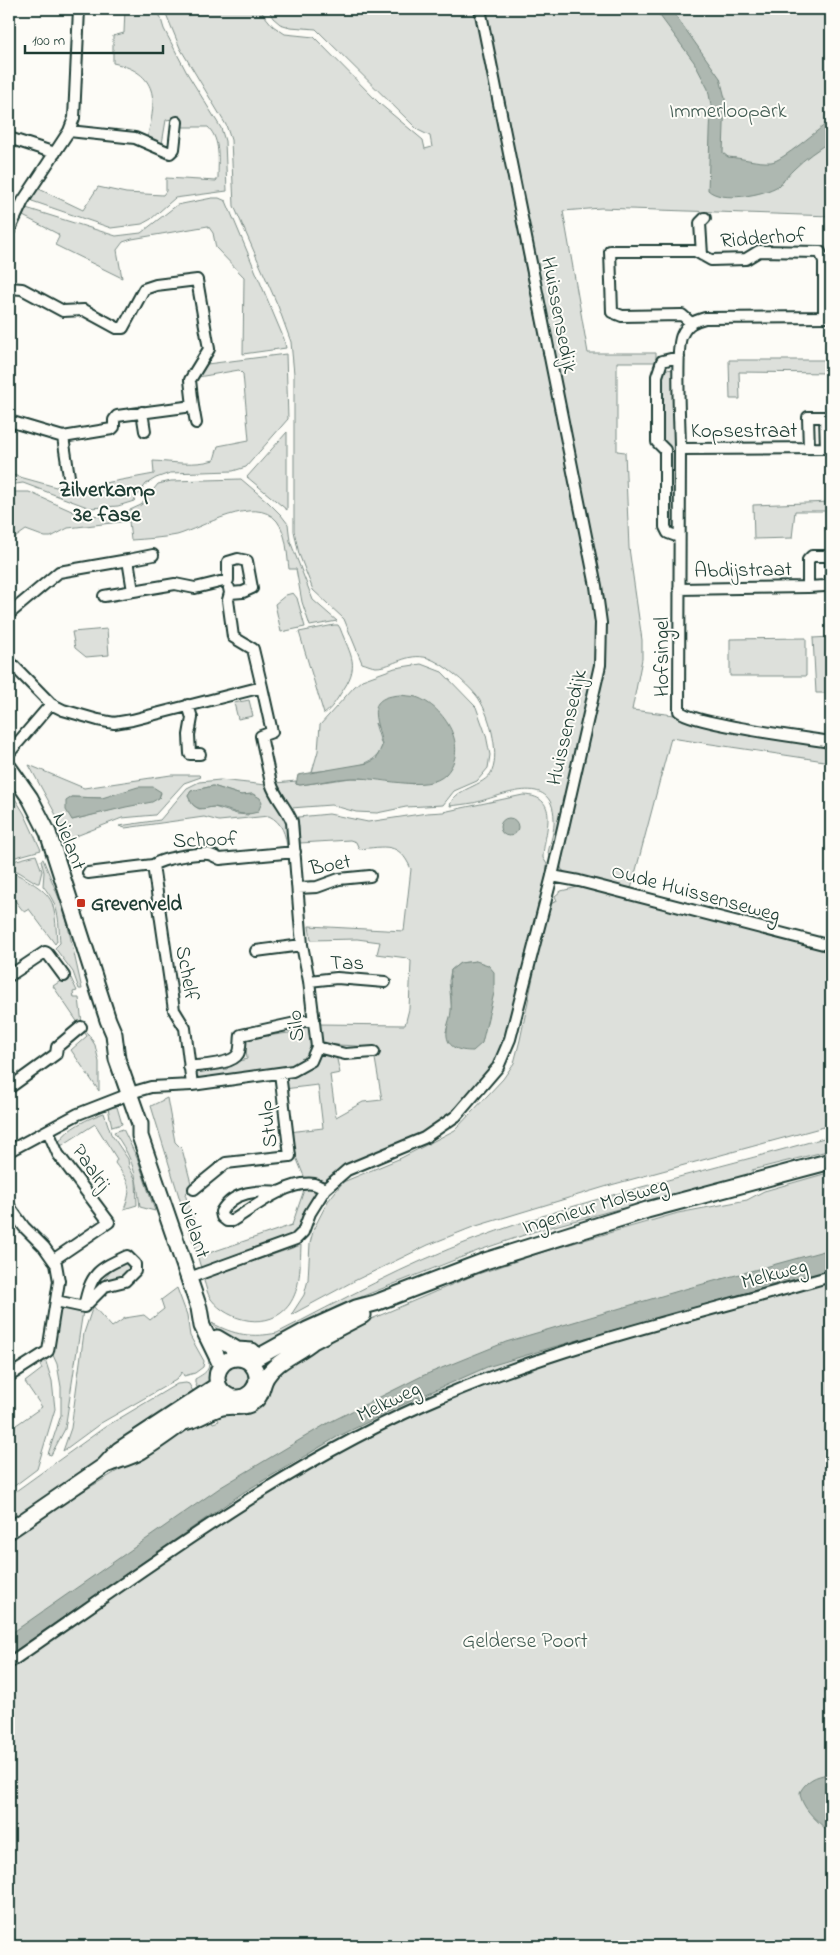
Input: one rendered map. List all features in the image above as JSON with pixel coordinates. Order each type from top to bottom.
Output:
[{"type":"main road","name":"Nielant","points":[[9,768],[30,798],[48,833],[108,1020],[107,1045],[110,1060],[125,1095],[133,1127],[140,1136],[199,1308],[202,1326],[226,1361]]},
{"type":"main road","name":"Ingenieur Molsweg","points":[[253,1368],[310,1336],[362,1316],[375,1304],[484,1261],[647,1210],[831,1161]]},
{"type":"main road","name":"Nielant","points":[[199,1308],[217,1338],[226,1361]]},
{"type":"main road","points":[[184,1422],[197,1420],[211,1411],[224,1407],[240,1407],[254,1402],[262,1392],[266,1376],[277,1366],[304,1349],[310,1336],[297,1331],[268,1346],[252,1351],[236,1350],[217,1338]]},
{"type":"main road","points":[[244,1359],[253,1368],[254,1388],[244,1396],[238,1398],[221,1389],[217,1374],[226,1361],[244,1359]]},
{"type":"main road","points":[[104,1466],[139,1452],[184,1422],[221,1389]]},
{"type":"main road","points":[[9,1531],[104,1466],[119,1450],[221,1389]]},
{"type":"street","points":[[9,230],[24,202],[69,131],[75,110],[79,9]]},
{"type":"street","name":"Huissensedijk","points":[[189,1278],[296,1239],[303,1232],[310,1213],[325,1189],[346,1170],[424,1138],[456,1116],[498,1068],[510,1039],[552,876],[600,664],[601,622],[596,586],[480,9]]},
{"type":"street","points":[[69,131],[135,138],[170,153],[174,149],[177,122]]},
{"type":"street","points":[[9,138],[55,154]]},
{"type":"street","name":"Ridderhof","points":[[702,255],[700,223],[705,218]]},
{"type":"street","name":"Ridderhof","points":[[691,322],[682,315],[622,316],[612,312],[610,251],[695,251],[711,260],[746,259],[759,251],[820,252],[824,261],[828,317]]},
{"type":"street","points":[[9,288],[22,289],[63,311],[84,310],[116,328],[123,328],[144,289],[156,285],[198,280],[209,348],[190,380],[196,423]]},
{"type":"street","points":[[691,322],[705,318],[828,317]]},
{"type":"street","name":"Hofsingel","points":[[691,322],[681,336],[679,357],[680,711],[684,715],[712,722],[831,742]]},
{"type":"street","points":[[679,357],[662,361],[657,376],[657,442],[665,450],[665,527],[668,533],[679,537]]},
{"type":"street","points":[[9,421],[63,437],[112,429],[117,416],[194,406]]},
{"type":"street","points":[[142,412],[145,431]]},
{"type":"street","points":[[63,437],[70,483]]},
{"type":"street","name":"Kopsestraat","points":[[680,449],[809,448]]},
{"type":"street","points":[[9,614],[59,572],[153,555]]},
{"type":"street","points":[[9,661],[51,704],[72,712],[114,723],[262,687],[253,649],[232,637],[228,600],[230,593],[228,562],[238,559],[247,561],[252,588],[243,592],[230,593]]},
{"type":"street","points":[[128,560],[133,591]]},
{"type":"street","points":[[104,596],[175,584],[195,588],[228,580]]},
{"type":"street","name":"Abdijstraat","points":[[679,589],[808,587]]},
{"type":"street","name":"Silo","points":[[125,1095],[151,1087],[192,1085],[294,1071],[311,1061],[316,1052],[314,1019],[302,945],[292,822],[289,813],[273,789],[261,736],[272,732],[262,687]]},
{"type":"street","points":[[9,752],[51,704]]},
{"type":"street","points":[[188,705],[192,718],[189,735],[190,754],[200,754]]},
{"type":"street","name":"Schoof","points":[[88,873],[153,865],[161,860],[209,854],[220,859],[295,852]]},
{"type":"street","name":"Schelf","points":[[153,865],[174,1010],[185,1028],[192,1085]]},
{"type":"street","name":"Boet","points":[[298,888],[317,887],[339,879],[370,876]]},
{"type":"street","name":"Oude Huissenseweg","points":[[552,876],[580,881],[831,946]]},
{"type":"street","points":[[256,951],[302,945]]},
{"type":"street","points":[[9,976],[44,952],[47,953],[64,976]]},
{"type":"street","name":"Tas","points":[[309,981],[337,978],[385,982]]},
{"type":"street","points":[[189,1067],[221,1063],[234,1058],[238,1054],[241,1035],[314,1019]]},
{"type":"street","points":[[9,1088],[56,1054],[56,1047],[80,1027]]},
{"type":"street","points":[[317,1047],[346,1054],[374,1052]]},
{"type":"street","name":"Stulp","points":[[194,1189],[226,1163],[290,1156],[280,1073]]},
{"type":"street","points":[[9,1151],[80,1113],[125,1095]]},
{"type":"street","name":"Paalrij","points":[[48,1131],[58,1154],[108,1222],[52,1260]]},
{"type":"street","points":[[280,1192],[259,1191],[245,1193],[224,1207],[221,1212],[222,1217],[227,1221],[232,1221],[280,1192],[301,1185],[314,1184],[325,1189]]},
{"type":"street","points":[[9,1206],[24,1227],[44,1247],[56,1264],[59,1281],[48,1351],[9,1376]]},
{"type":"street","points":[[127,1256],[135,1264],[135,1271],[125,1280],[105,1286],[84,1307],[89,1284],[104,1266],[127,1256]]},
{"type":"street","name":"Melkweg","points":[[9,1664],[265,1489],[359,1436],[403,1414],[448,1394],[548,1356],[831,1276]]},
{"type":"street","points":[[56,1302],[84,1307]]},
{"type":"green space","points":[[125,9],[158,9],[164,29],[187,73],[221,128],[225,141],[227,191],[175,198],[151,219],[142,224],[111,228],[31,200],[37,188],[83,210],[98,187],[126,193],[163,195],[166,191],[166,178],[216,181],[218,178],[217,144],[208,127],[180,127],[179,118],[166,120],[162,144],[147,138],[153,100],[147,81],[128,68],[113,63],[113,36],[124,33]]},
{"type":"green space","points":[[164,9],[259,9],[273,26],[285,34],[314,37],[380,104],[423,140],[425,149],[432,147],[430,136],[418,130],[316,29],[290,27],[280,24],[273,18],[268,9],[475,9],[532,300],[585,552],[597,626],[598,664],[551,856],[548,853],[554,819],[551,804],[545,795],[535,791],[523,790],[473,803],[450,806],[452,800],[457,795],[483,781],[492,771],[494,763],[494,743],[489,721],[481,702],[472,690],[447,669],[428,658],[407,658],[376,667],[362,663],[344,619],[313,590],[299,554],[294,531],[294,374],[291,342],[278,306],[234,206],[231,140],[226,125],[180,48]]},
{"type":"green space","name":"Immerloopark","points":[[482,9],[831,9],[831,216],[601,208],[563,211],[588,353],[656,353],[656,362],[617,362],[617,451],[625,452],[629,548],[642,640],[642,659],[632,710],[683,716],[697,725],[831,748],[831,762],[671,738],[631,889],[568,874],[562,870],[557,857],[604,642]]},
{"type":"green space","points":[[212,198],[226,201],[284,339],[286,348],[243,354],[244,277],[216,248],[213,233],[208,226],[123,242],[117,250],[122,278],[55,245],[59,237],[58,234],[23,216],[26,208],[116,236],[141,233],[177,205]]},
{"type":"green space","points":[[286,354],[288,419],[246,467],[233,471],[170,473],[146,484],[134,501],[118,506],[90,508],[23,483],[9,485],[9,474],[56,487],[67,482],[78,488],[154,474],[153,461],[191,463],[214,460],[218,446],[249,440],[243,374],[239,370],[198,377],[207,364]]},
{"type":"green space","points":[[729,360],[831,360],[831,373],[739,372],[740,399],[730,399]]},
{"type":"green space","points":[[667,369],[673,370],[676,375],[679,531],[669,530],[669,446],[661,439],[662,373]]},
{"type":"green space","points":[[287,432],[287,510],[247,477]]},
{"type":"green space","points":[[241,479],[268,502],[288,524],[290,541],[313,600],[337,621],[310,626],[302,602],[296,569],[289,569],[283,532],[277,521],[267,514],[256,511],[228,515],[177,535],[160,538],[131,540],[129,521],[68,528],[51,537],[45,537],[26,530],[9,542],[9,494],[14,492],[29,492],[76,513],[100,516],[119,515],[141,505],[158,484],[171,481]]},
{"type":"green space","points":[[831,502],[831,511],[795,511],[792,538],[754,539],[753,505]]},
{"type":"green space","points":[[293,593],[297,598],[305,627],[281,632],[275,604],[286,595]]},
{"type":"green space","points":[[338,625],[340,628],[350,654],[352,668],[347,683],[333,705],[324,714],[299,632]]},
{"type":"green space","points":[[107,629],[109,655],[86,657],[75,648],[72,632]]},
{"type":"green space","points":[[831,637],[831,693],[816,693],[813,638]]},
{"type":"green space","points":[[806,638],[806,676],[730,676],[730,639]]},
{"type":"green space","points":[[421,664],[442,672],[476,707],[486,735],[490,755],[488,768],[477,781],[454,791],[443,805],[406,807],[377,813],[356,812],[331,805],[291,808],[277,789],[276,783],[296,781],[296,784],[300,785],[351,778],[382,779],[413,784],[375,723],[382,746],[379,754],[372,760],[353,767],[312,772],[318,751],[320,725],[354,687],[362,680],[395,668]]},
{"type":"green space","points":[[249,700],[253,716],[238,719],[234,703]]},
{"type":"green space","points":[[29,765],[84,788],[171,775],[199,775],[201,777],[184,783],[155,815],[122,818],[66,840],[55,813]],"holes":[[[161,793],[159,798],[72,820],[72,797],[102,798]]]},
{"type":"green space","points":[[220,780],[266,785],[289,819],[291,848],[287,848],[286,838],[280,825],[269,816],[219,821],[204,817],[125,828],[119,826],[160,820],[187,788],[199,782]],"holes":[[[213,786],[241,795],[253,794],[248,815],[237,814],[214,807],[199,809],[193,805],[188,796],[191,791]]]},
{"type":"green space","points":[[9,789],[24,813],[41,850],[9,859],[9,823],[12,820],[13,812],[9,803]]},
{"type":"green space","points":[[523,795],[535,797],[543,802],[547,809],[548,818],[543,858],[547,864],[546,875],[500,1059],[454,1113],[434,1128],[327,1181],[306,1181],[292,1152],[289,1132],[323,1128],[318,1085],[284,1089],[283,1079],[301,1074],[312,1065],[319,1052],[336,1055],[340,1073],[330,1075],[336,1117],[363,1102],[382,1100],[373,1047],[321,1044],[318,1024],[405,1025],[409,1009],[411,961],[407,958],[377,954],[380,942],[357,939],[311,940],[309,926],[404,931],[411,869],[401,854],[390,848],[359,849],[356,842],[350,840],[300,843],[298,817],[329,814],[368,822],[443,812]],"holes":[[[476,961],[446,1032],[452,1012],[449,981],[451,970],[460,963]]]},
{"type":"green space","points":[[36,855],[42,871],[39,883],[9,866],[9,862]]},
{"type":"green space","points":[[43,859],[65,913],[82,989],[79,989],[73,972],[55,948],[60,943],[58,919],[53,900],[43,886],[44,872],[41,860]]},
{"type":"green space","points":[[9,870],[41,889],[51,900],[57,941],[55,944],[29,909],[24,912],[9,893]]},
{"type":"green space","points":[[578,887],[831,952],[831,1125],[611,1185],[473,1227],[428,1245],[352,1282],[291,1315],[304,1295],[308,1280],[310,1243],[314,1228],[328,1201],[343,1182],[401,1158],[455,1130],[503,1079],[514,1063],[548,905],[557,901],[555,896],[561,891]]},
{"type":"green space","points":[[65,978],[71,978],[77,991],[73,992],[74,998],[79,998],[82,1024],[95,1045],[99,1062],[99,1091],[71,1050],[87,1036],[53,986]]},
{"type":"green space","points":[[307,1026],[310,1028],[311,1052],[301,1063],[288,1067],[231,1076],[200,1078],[196,1075],[197,1072],[227,1069],[232,1063],[247,1059],[245,1039],[296,1032],[296,1027]]},
{"type":"green space","points":[[167,1098],[175,1142],[182,1149],[192,1187],[185,1194],[204,1252],[209,1253],[292,1225],[304,1190],[315,1188],[318,1192],[301,1234],[234,1260],[201,1268],[151,1106]]},
{"type":"green space","points":[[117,1107],[122,1124],[112,1127],[108,1108]]},
{"type":"green space","points":[[104,1113],[111,1134],[128,1159],[129,1167],[136,1180],[137,1205],[124,1209],[129,1190],[128,1185],[124,1175],[115,1163],[117,1159],[95,1124],[61,1146],[59,1142],[73,1128]]},
{"type":"green space","points":[[123,1129],[138,1160],[155,1211],[140,1207],[137,1185],[130,1159],[114,1132]]},
{"type":"green space","points":[[831,1136],[831,1150],[752,1170],[754,1178],[657,1204],[618,1209],[536,1231],[480,1250],[338,1306],[264,1345],[248,1346],[235,1343],[223,1335],[212,1323],[236,1333],[259,1335],[277,1333],[399,1271],[475,1239],[608,1196]]},
{"type":"green space","name":"Gelderse Poort","points":[[831,1172],[831,1946],[9,1946],[9,1539],[75,1496],[207,1418],[210,1417],[213,1423],[219,1421],[215,1414],[266,1398],[273,1374],[341,1332],[472,1276],[546,1251],[678,1213],[747,1200],[764,1191]]},
{"type":"green space","points":[[301,1245],[296,1291],[289,1305],[281,1313],[260,1321],[238,1318],[218,1307],[210,1297],[204,1281],[208,1277]]},
{"type":"green space","points":[[130,1258],[134,1274],[96,1289],[118,1262]]},
{"type":"green space","points":[[177,1288],[187,1315],[190,1336],[204,1361],[203,1367],[195,1373],[184,1376],[182,1372],[176,1380],[101,1423],[63,1451],[71,1428],[84,1333],[93,1306],[112,1327],[125,1318],[144,1315],[150,1320],[164,1309],[161,1300]]},
{"type":"green space","points":[[60,1307],[83,1311],[65,1429],[51,1455],[48,1454],[61,1415],[61,1387],[57,1364],[52,1353]]},
{"type":"green space","points":[[210,1351],[213,1374],[200,1393],[195,1379],[208,1369],[207,1353]]},
{"type":"green space","points":[[45,1359],[52,1381],[55,1409],[37,1469],[9,1490],[9,1430],[42,1407],[25,1382],[42,1369],[39,1363]]},
{"type":"green space","points":[[238,1364],[247,1368],[251,1377],[247,1386],[238,1390],[229,1386],[225,1377],[229,1368]]},
{"type":"green space","points":[[177,1384],[189,1384],[195,1395],[9,1522],[9,1496],[105,1427]]},
{"type":"shaded area","points":[[655,9],[671,9],[720,78],[725,98],[723,153],[728,157],[761,162],[776,161],[831,120],[831,141],[807,157],[778,186],[772,189],[753,195],[732,197],[714,194],[708,190],[711,105],[708,89],[694,62]]},
{"type":"shaded area","points":[[401,695],[416,697],[427,702],[445,719],[455,741],[456,752],[453,764],[446,774],[438,780],[414,784],[350,778],[296,784],[298,775],[368,763],[376,759],[382,746],[375,712],[377,706],[381,700]]},
{"type":"shaded area","points":[[213,786],[241,795],[253,794],[260,798],[262,802],[258,812],[240,814],[214,807],[200,809],[196,807],[188,796],[191,791]]},
{"type":"shaded area","points":[[138,787],[153,787],[161,792],[159,798],[152,802],[72,820],[66,810],[66,801],[72,797],[102,798]]},
{"type":"shaded area","points":[[509,818],[515,821],[518,827],[515,833],[509,836],[503,833],[500,827],[503,821]]},
{"type":"shaded area","points":[[476,961],[488,965],[494,972],[494,993],[482,1043],[473,1051],[458,1049],[451,1045],[448,1041],[447,1028],[451,1011],[451,970],[460,963]]},
{"type":"shaded area","points":[[831,1249],[831,1272],[810,1275],[487,1367],[337,1437],[244,1492],[9,1655],[9,1635],[221,1487],[328,1423],[422,1376],[506,1342],[685,1289]]},
{"type":"shaded area","points":[[831,1774],[831,1834],[807,1810],[800,1792],[812,1779]]},
{"type":"place","name":"Grevenveld","points":[[81,903]]},
{"type":"district","name":"Zilverkamp 3e fase","points":[[107,500]]}]
